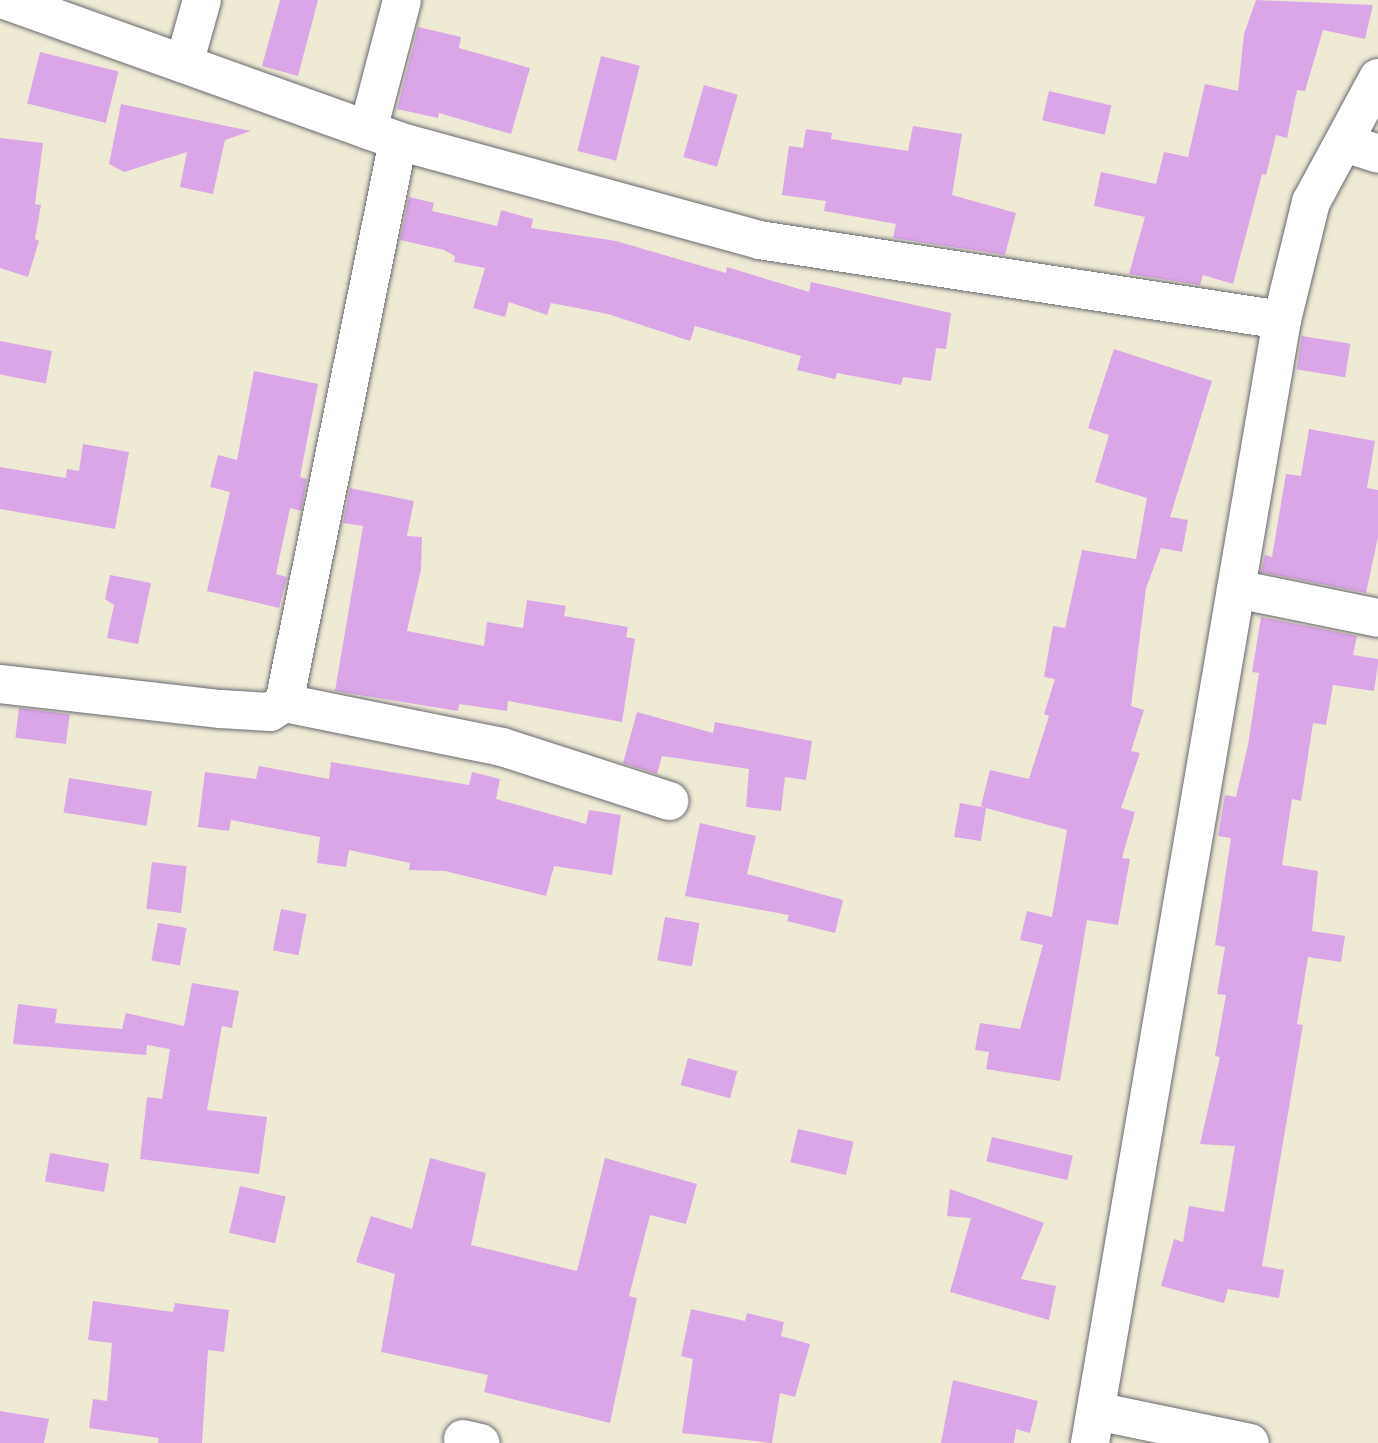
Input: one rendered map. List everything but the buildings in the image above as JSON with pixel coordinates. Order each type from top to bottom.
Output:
[{"type":"street","points":[[5,0],[383,135],[759,240],[1282,320]]},
{"type":"street","points":[[184,64],[202,0]]},
{"type":"street","points":[[284,703],[383,135],[402,0]]},
{"type":"street","points":[[1250,1443],[1093,1427],[1282,320],[1311,202],[1362,148],[1378,78]]},
{"type":"street","points":[[1236,589],[1378,618]]},
{"type":"street","points":[[0,684],[221,709],[270,712],[284,703],[502,747],[669,801]]}]
